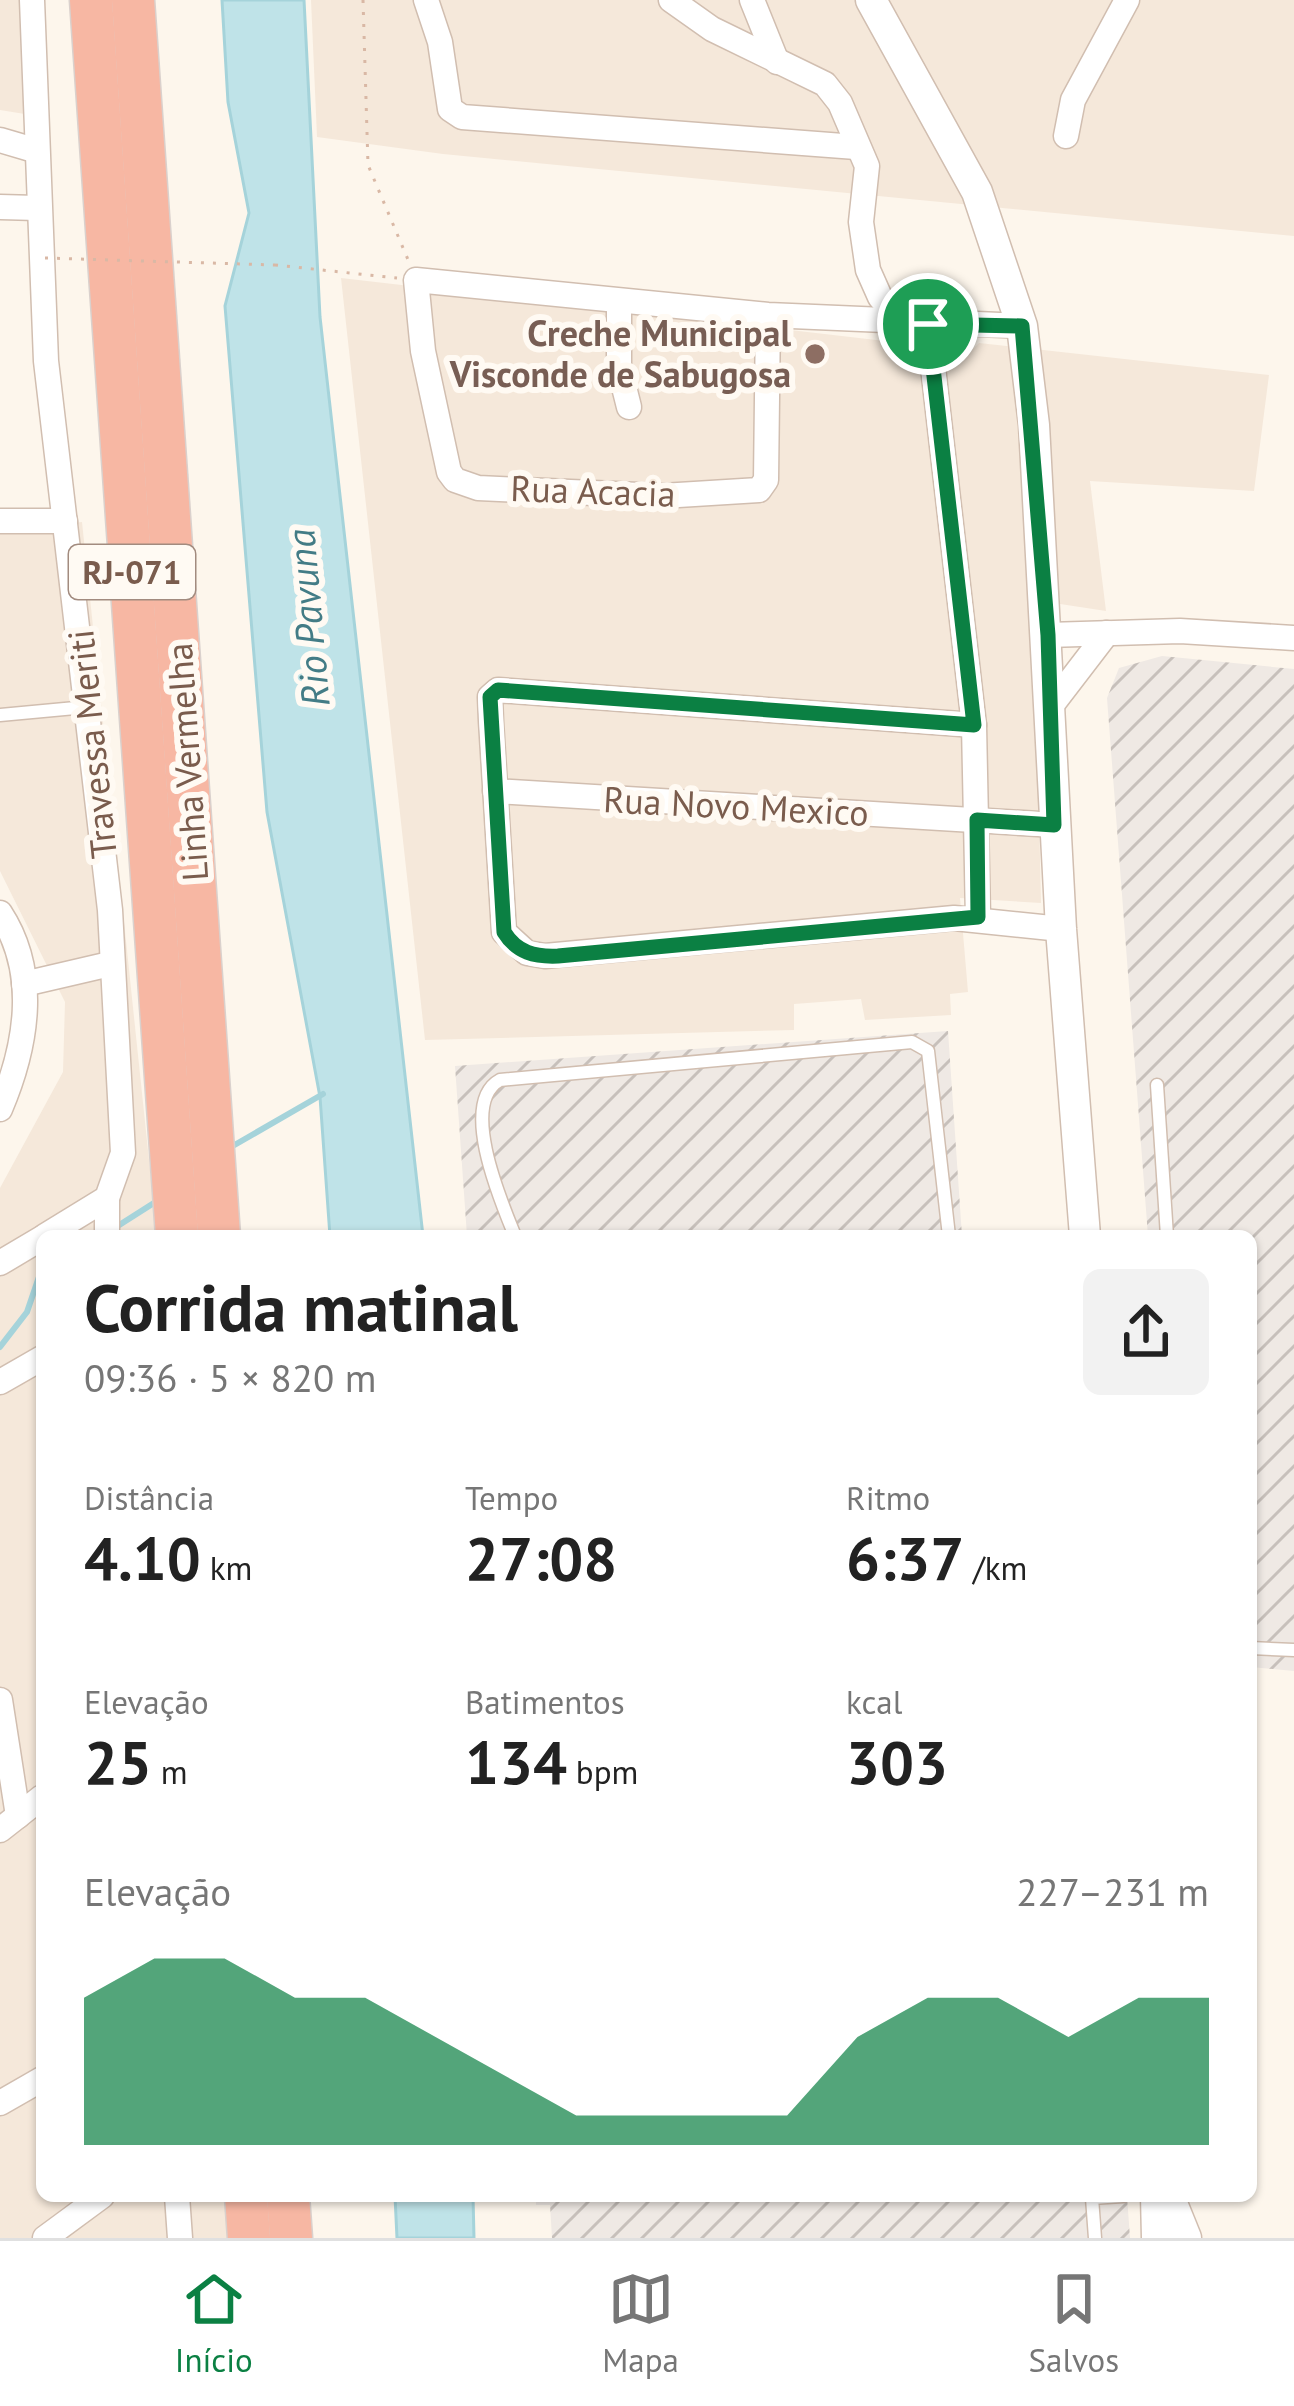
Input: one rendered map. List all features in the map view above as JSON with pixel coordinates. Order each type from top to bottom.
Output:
[{"type":"highway","name":"Linha Vermelha","points":[[92,0],[177,1226]]},
{"type":"highway","name":"Linha Vermelha","points":[[133,0],[218,1217]]},
{"type":"highway","points":[[246,2202],[249,2238]]},
{"type":"highway","points":[[288,2202],[291,2238]]},
{"type":"street","name":"Travessa Meriti","points":[[32,0],[34,149],[46,361],[110,910],[122,1153],[107,1217]]},
{"type":"street","points":[[426,0],[440,42],[450,109],[462,117],[856,146]]},
{"type":"street","points":[[671,0],[777,62],[825,84],[840,103],[867,166],[861,222],[868,270],[880,297],[915,323],[974,725],[978,917]]},
{"type":"street","points":[[752,0],[777,62]]},
{"type":"street","points":[[871,0],[977,192],[1022,326],[1048,635],[1054,825],[1084,1230]]},
{"type":"street","points":[[1066,136],[1073,100],[1127,0]]},
{"type":"street","points":[[0,140],[34,149]]},
{"type":"street","points":[[0,157],[34,149]]},
{"type":"street","points":[[0,207],[38,208]]},
{"type":"street","points":[[416,280],[768,315],[1022,326]]},
{"type":"street","name":"Rua Acacia","points":[[416,280],[445,460],[455,480],[478,488],[662,496],[759,490],[766,480],[768,315]]},
{"type":"street","points":[[619,302],[620,367],[628,407]]},
{"type":"street","points":[[0,521],[64,521]]},
{"type":"street","points":[[1052,706],[1107,633]]},
{"type":"street","points":[[1048,635],[1294,638]]},
{"type":"street","points":[[974,725],[498,690],[490,697],[504,932],[527,953],[558,956],[978,917],[1061,929]]},
{"type":"street","name":"Rua Novo Mexico","points":[[494,791],[1054,825]]},
{"type":"street","points":[[0,913],[24,984],[26,1018],[20,1062],[0,1109]]},
{"type":"street","points":[[24,984],[110,964]]},
{"type":"street","points":[[65,1230],[107,1217]]},
{"type":"street","points":[[0,1263],[36,1241]]},
{"type":"street","points":[[0,1382],[36,1361]]},
{"type":"street","points":[[0,1700],[9,1823]]},
{"type":"street","points":[[9,1823],[36,1803]]},
{"type":"street","points":[[0,2103],[36,2082]]},
{"type":"street","points":[[45,2238],[94,2202]]},
{"type":"street","points":[[177,2202],[180,2238]]},
{"type":"street","points":[[1156,2202],[1157,2238]]},
{"type":"street","points":[[1171,2202],[1186,2238]]},
{"type":"lane","points":[[0,715],[86,707]]},
{"type":"lane","points":[[513,1230],[491,1175],[483,1134],[487,1095],[500,1080],[912,1042],[928,1051],[948,1230]]},
{"type":"lane","points":[[1157,1085],[1167,1230]]},
{"type":"lane","points":[[1257,1648],[1294,1651]]},
{"type":"lane","points":[[1092,2202],[1095,2238]]},
{"type":"path","points":[[363,0],[368,165],[416,280]]},
{"type":"path","points":[[45,258],[356,272],[416,280]]},
{"type":"shaded area","points":[[0,0],[31,0],[37,116],[0,110]]},
{"type":"shaded area","points":[[311,0],[1294,0],[1294,236],[443,154],[317,137]]},
{"type":"shaded area","points":[[341,278],[971,351],[979,343],[1269,375],[1254,491],[1090,481],[1106,611],[1034,600],[1041,903],[960,898],[968,992],[950,994],[951,1015],[865,1020],[861,999],[794,1004],[794,1030],[425,1040]]},
{"type":"shaded area","points":[[82,522],[156,1230],[36,1230],[36,2202],[236,2202],[239,2238],[0,2238],[0,1188],[63,1072],[65,1002],[0,871],[0,530]]},
{"type":"shaded area","points":[[1162,656],[1294,669],[1294,1671],[1257,1668],[1257,1230],[1148,1230],[1107,698],[1119,668]]},
{"type":"shaded area","points":[[948,1031],[962,1230],[467,1230],[455,1066]]},
{"type":"shaded area","points":[[1127,2202],[1130,2238],[552,2238],[550,2205],[536,2205]]},
{"type":"water","name":"Rio Pavuna","points":[[222,0],[304,0],[320,317],[422,1230],[330,1230],[320,1097],[267,812],[225,306],[249,213],[228,102]]},
{"type":"water","points":[[395,2202],[473,2202],[474,2238],[397,2238]]},
{"type":"waterway","points":[[231,1147],[323,1094]]},
{"type":"waterway","points":[[113,1229],[157,1201]]},
{"type":"waterway","points":[[0,1347],[27,1312],[36,1286]]},
{"type":"place","name":"Creche Municipal Visconde de Sabugosa","points":[[815,354]]},
{"type":"route","points":[[928,324],[1022,326],[1034,425],[1048,635],[1054,825],[977,820],[978,917],[558,956],[527,953],[512,944],[504,932],[494,791],[490,697],[498,690],[974,725],[928,324]]}]
